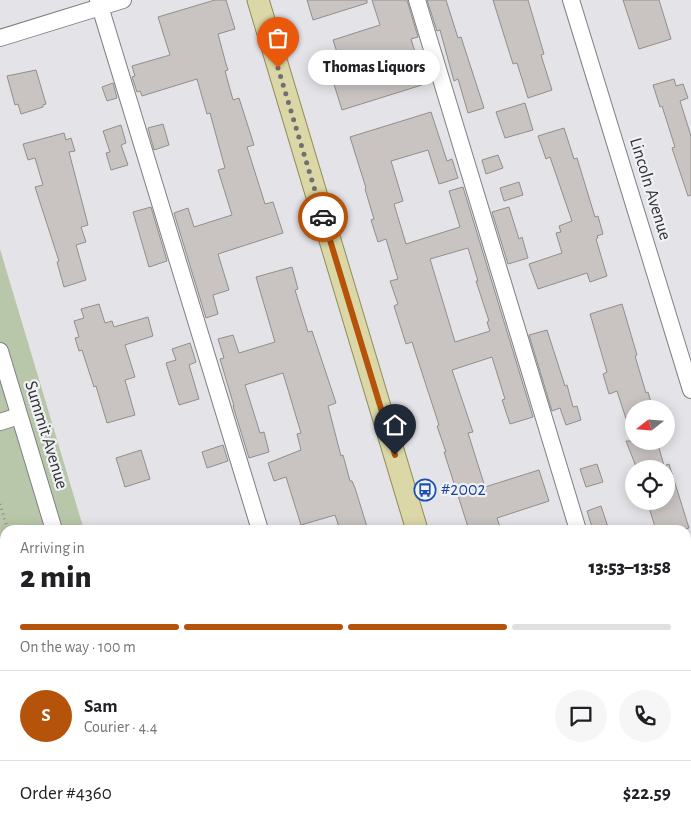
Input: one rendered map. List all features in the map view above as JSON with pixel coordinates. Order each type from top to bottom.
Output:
[{"type":"main road","points":[[258,0],[416,525]]},
{"type":"street","points":[[0,38],[100,4],[123,0]]},
{"type":"street","points":[[417,0],[576,525]]},
{"type":"street","name":"Lincoln Avenue","points":[[571,0],[691,390]]},
{"type":"street","points":[[100,4],[258,525]]},
{"type":"street","name":"Summit Avenue","points":[[0,351],[52,525]]},
{"type":"street","points":[[0,422],[19,416]]},
{"type":"path","points":[[0,504],[6,525]]},
{"type":"green space","points":[[0,249],[83,525],[0,525]]},
{"type":"building","points":[[215,0],[226,0],[235,29],[218,34],[228,70],[225,71],[233,100],[239,98],[254,145],[247,147],[265,204],[273,202],[283,233],[218,254],[229,290],[213,295],[218,314],[206,318],[174,213],[188,208],[194,227],[232,215],[218,170],[225,168],[210,113],[207,114],[197,79],[142,96],[140,91],[137,92],[132,77],[135,76],[132,66],[170,55],[158,17]]},
{"type":"building","points":[[307,0],[367,0],[367,3],[313,20]]},
{"type":"building","points":[[372,0],[407,0],[418,37],[411,39],[425,84],[342,110],[333,81],[345,77],[333,40],[380,25]]},
{"type":"building","points":[[427,0],[446,0],[458,38],[461,37],[484,108],[468,113],[458,79],[454,81],[440,30],[437,31]]},
{"type":"building","points":[[493,0],[528,0],[544,54],[541,55],[552,90],[528,98],[517,63],[513,64]]},
{"type":"building","points":[[623,0],[659,0],[671,39],[639,49]]},
{"type":"building","points":[[36,70],[46,104],[43,107],[21,114],[18,104],[15,105],[7,76]]},
{"type":"building","points":[[674,79],[676,86],[683,84],[688,98],[680,101],[691,136],[691,195],[688,196],[672,148],[675,147],[653,85]]},
{"type":"building","points":[[113,83],[117,98],[107,101],[102,87]]},
{"type":"building","points":[[525,103],[533,130],[505,138],[496,112]]},
{"type":"building","points":[[431,112],[447,161],[452,159],[458,178],[439,184],[428,150],[391,161],[403,201],[394,204],[406,244],[460,227],[449,191],[463,187],[533,417],[510,424],[502,400],[505,399],[492,357],[452,370],[473,432],[468,433],[485,487],[539,470],[549,501],[497,518],[499,525],[467,525],[444,452],[446,452],[437,426],[439,425],[412,342],[406,344],[394,306],[398,304],[390,281],[398,279],[386,239],[378,242],[371,220],[374,219],[350,137]],"holes":[[[468,248],[478,281],[476,281],[489,321],[487,322],[490,331],[455,342],[430,259]]]},
{"type":"building","points":[[163,124],[169,145],[154,150],[148,128]]},
{"type":"building","points":[[121,125],[126,143],[121,145],[128,165],[111,170],[106,153],[110,152],[103,131]]},
{"type":"building","points":[[564,128],[574,159],[577,158],[595,217],[598,216],[603,234],[597,236],[598,238],[596,239],[607,276],[590,282],[587,273],[538,289],[529,264],[562,253],[556,233],[561,232],[559,226],[572,221],[550,157],[546,159],[538,136]]},
{"type":"building","points":[[64,133],[66,140],[71,138],[75,151],[69,152],[88,225],[81,227],[86,242],[76,245],[86,280],[64,287],[57,262],[59,261],[35,187],[43,185],[35,158],[28,160],[23,144]]},
{"type":"building","points":[[498,155],[503,168],[486,174],[482,160]]},
{"type":"building","points":[[519,182],[523,195],[504,201],[500,188]]},
{"type":"building","points":[[151,207],[167,261],[149,267],[133,212]]},
{"type":"building","points":[[509,207],[519,239],[522,237],[528,258],[508,264],[492,212]]},
{"type":"building","points":[[292,267],[298,289],[295,290],[308,332],[312,331],[336,403],[328,406],[341,456],[343,455],[350,481],[352,481],[355,488],[366,525],[338,525],[335,515],[301,525],[286,477],[274,481],[268,463],[301,450],[297,434],[301,433],[283,373],[245,385],[260,433],[264,432],[269,452],[249,458],[220,359],[224,358],[218,339],[233,335],[239,353],[275,342],[256,277]]},
{"type":"building","points":[[99,304],[105,323],[112,321],[114,327],[148,317],[153,336],[125,345],[135,377],[125,380],[135,415],[107,423],[96,386],[94,387],[82,350],[79,351],[75,338],[79,337],[74,321],[84,318],[81,309]]},
{"type":"building","points":[[622,304],[637,355],[635,356],[646,393],[648,392],[650,400],[625,400],[625,416],[617,391],[609,394],[603,374],[607,372],[590,314]]},
{"type":"building","points":[[547,330],[565,386],[567,385],[573,407],[577,406],[581,420],[566,425],[560,408],[552,411],[529,335]]},
{"type":"building","points":[[190,343],[196,362],[189,365],[199,399],[179,405],[166,363],[176,360],[172,349]]},
{"type":"building","points":[[223,445],[228,461],[207,468],[202,452]]},
{"type":"building","points":[[141,450],[150,479],[125,487],[116,458]]},
{"type":"building","points":[[630,450],[660,450],[662,460],[633,460]]},
{"type":"building","points":[[597,464],[603,482],[586,487],[580,469]]},
{"type":"building","points":[[675,483],[688,525],[654,525],[650,510],[675,510]]},
{"type":"building","points":[[601,506],[607,525],[591,525],[587,511]]},
{"type":"way so far","points":[[278,68],[323,217]]},
{"type":"place","name":"Thomas Liquors","points":[[278,68]]},
{"type":"place","name":"#2002","points":[[425,490]]},
{"type":"route","points":[[323,217],[395,455]]}]
